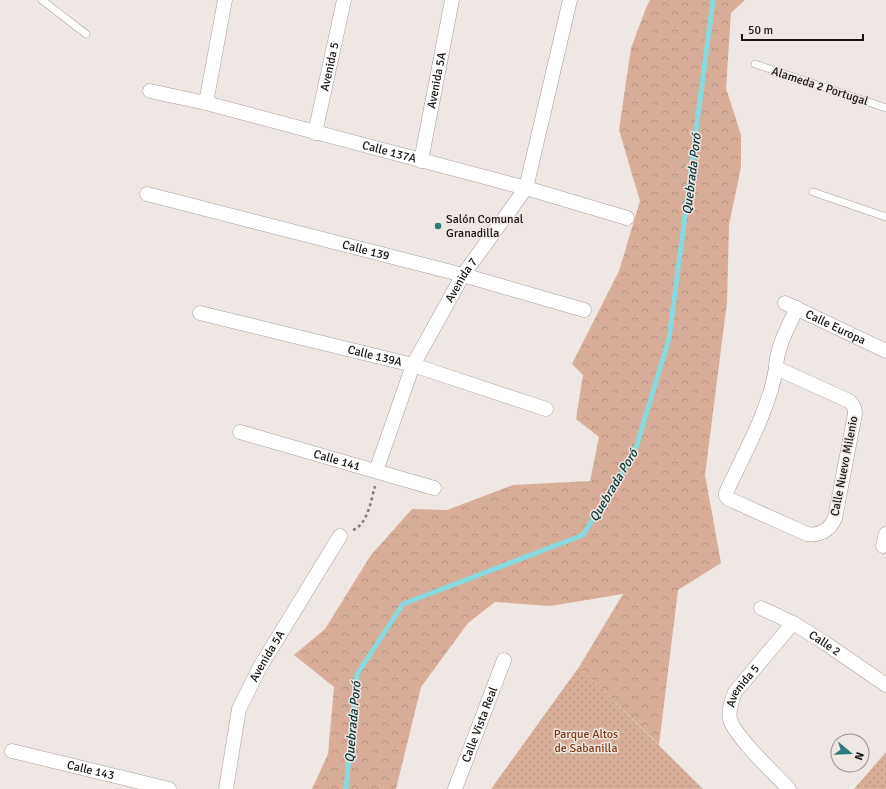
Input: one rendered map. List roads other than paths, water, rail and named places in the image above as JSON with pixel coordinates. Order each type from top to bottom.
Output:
[{"type":"street","points":[[206,103],[226,0]]},
{"type":"street","name":"Avenida 5","points":[[315,133],[344,0]]},
{"type":"street","name":"Avenida 5A","points":[[421,161],[452,0]]},
{"type":"street","name":"Avenida 7","points":[[378,471],[413,365],[463,275],[526,188],[570,0]]},
{"type":"street","name":"Calle 137A","points":[[150,91],[206,103],[526,188],[627,218]]},
{"type":"street","name":"Calle 139","points":[[147,194],[463,275],[584,310]]},
{"type":"street","name":"Calle Europa","points":[[791,305],[886,352]]},
{"type":"street","name":"Calle Nuevo Milenio","points":[[776,368],[851,402],[855,410],[835,518],[828,529],[816,534],[803,532],[729,499],[726,496],[726,493],[767,403],[773,385],[777,358],[791,305]]},
{"type":"street","name":"Calle 139A","points":[[200,313],[413,365],[546,409]]},
{"type":"street","name":"Calle 141","points":[[240,432],[434,488]]},
{"type":"street","name":"Avenida 5A","points":[[226,789],[239,709],[260,667],[340,536]]},
{"type":"street","name":"Calle 2","points":[[761,608],[793,623],[886,685]]},
{"type":"street","name":"Avenida 5","points":[[789,789],[737,734],[729,718],[731,703],[735,692],[793,623]]},
{"type":"street","name":"Calle Vista Real","points":[[455,789],[504,660]]},
{"type":"street","name":"Calle 143","points":[[12,750],[169,789]]},
{"type":"lane","points":[[42,0],[86,34]]},
{"type":"lane","name":"Alameda 2 Portugal","points":[[755,64],[886,108]]},
{"type":"lane","points":[[813,192],[886,217]]},
{"type":"waterway","name":"Quebrada Poró","points":[[346,789],[357,674],[403,604],[583,535],[634,454],[669,339],[713,0]]},
{"type":"place","name":"Salón Comunal Granadilla","points":[[438,226]]},
{"type":"park label","name":"Parque Altos de Sabanilla","points":[[586,741]]}]
